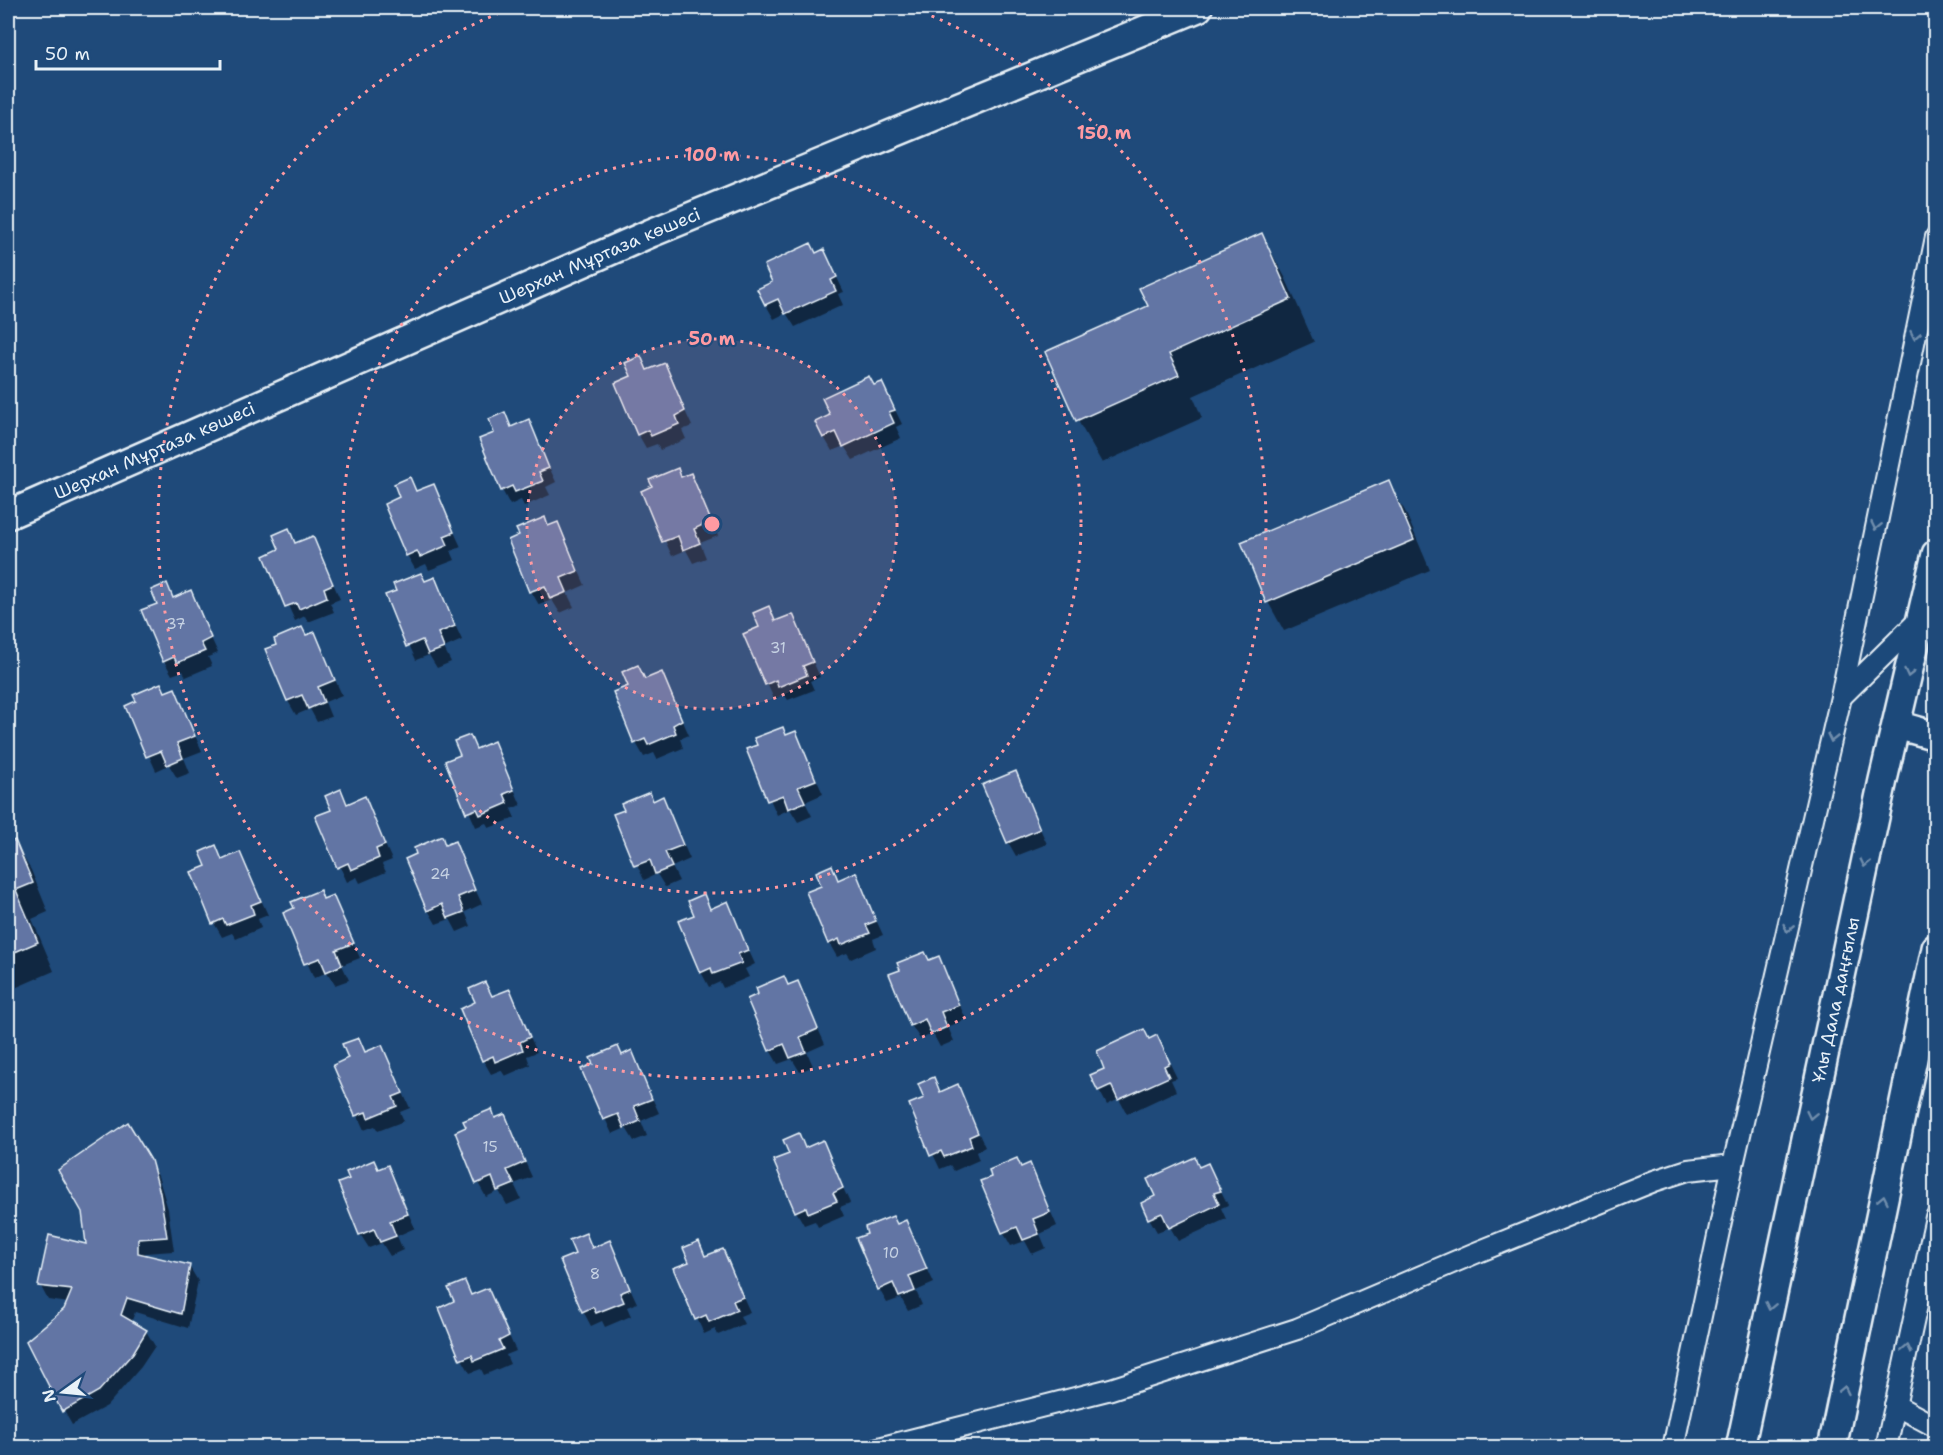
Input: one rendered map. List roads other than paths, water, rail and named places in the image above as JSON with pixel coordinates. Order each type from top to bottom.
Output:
[{"type":"main road","name":"Шерхан Мұртаза көшесі","points":[[8,515],[651,233],[1198,8]]},
{"type":"main road","name":"Ұлы Дала даңғылы","points":[[1740,1448],[1935,554]]},
{"type":"main road","points":[[1897,725],[1935,736]]},
{"type":"main road","points":[[1832,1448],[1935,948]]},
{"type":"street","points":[[1673,1448],[1732,1165],[1841,697],[1935,237]]},
{"type":"street","points":[[1841,697],[1922,617]]},
{"type":"street","points":[[879,1448],[1111,1389],[1297,1329],[1473,1254],[1654,1181],[1688,1170],[1732,1165]]},
{"type":"street","points":[[1887,1448],[1935,1217]]},
{"type":"street","points":[[1895,1405],[1935,1427]]}]
